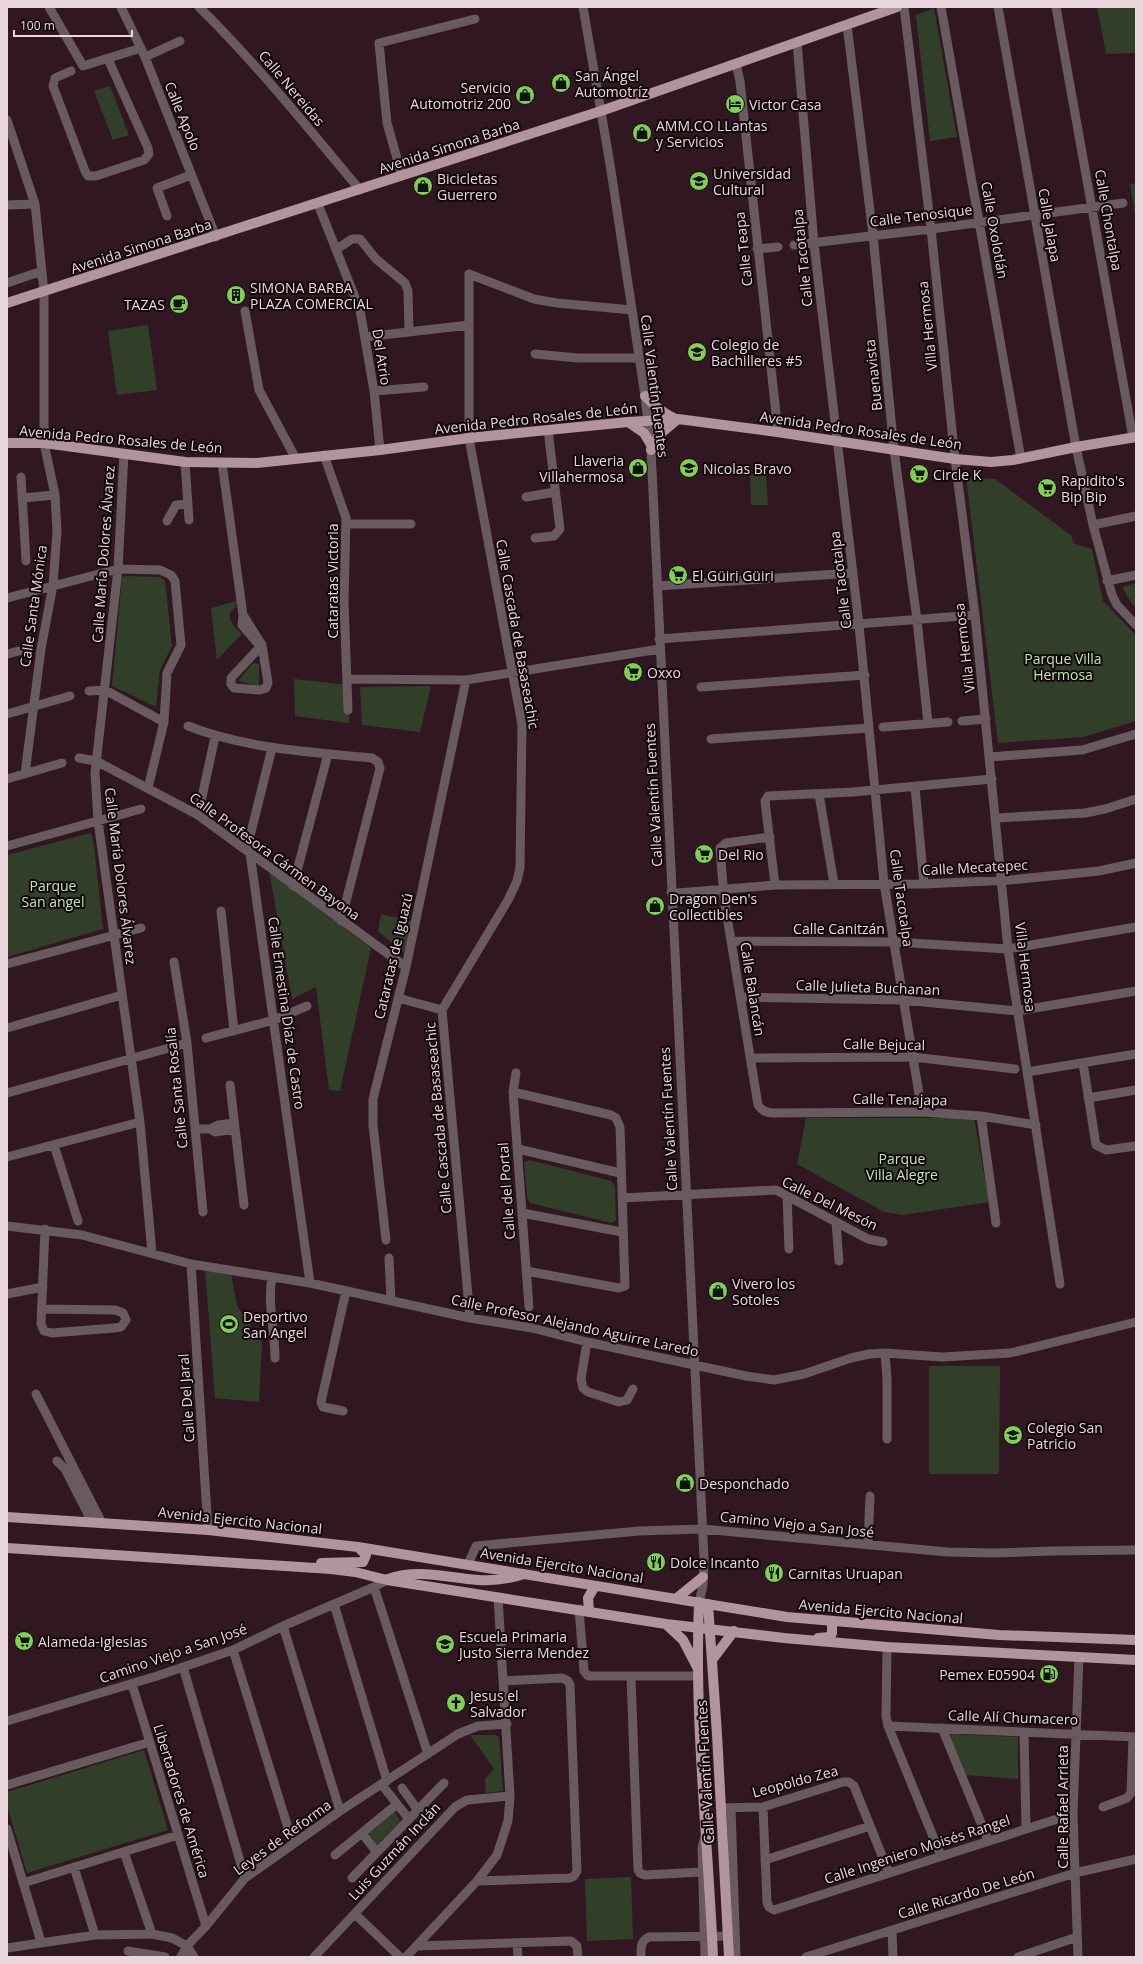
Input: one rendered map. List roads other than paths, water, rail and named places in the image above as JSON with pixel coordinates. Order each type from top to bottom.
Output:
[{"type":"main road","name":"Avenida Simona Barba","points":[[7,303],[216,237],[601,111],[897,7]]},
{"type":"main road","points":[[645,396],[666,415],[678,419]]},
{"type":"main road","name":"Avenida Pedro Rosales de León","points":[[7,443],[44,443],[185,462],[257,463],[380,450],[468,438],[647,420],[678,419],[955,459],[991,462],[1021,459],[1076,447],[1135,438]]},
{"type":"main road","points":[[628,422],[644,433],[650,446],[660,434],[678,419]]},
{"type":"main road","name":"Avenida Ejercito Nacional","points":[[7,1517],[208,1530],[358,1546],[787,1617],[832,1622],[999,1635],[1136,1640]]},
{"type":"main road","points":[[310,1567],[324,1562],[364,1562],[366,1556],[358,1546]]},
{"type":"main road","points":[[7,1548],[310,1567],[355,1572],[387,1580],[579,1609],[666,1624],[784,1638],[887,1647],[1136,1660]]},
{"type":"main road","points":[[387,1580],[409,1573],[493,1580],[526,1574]]},
{"type":"main road","points":[[677,1598],[703,1581]]},
{"type":"main road","points":[[590,1611],[588,1598],[595,1586]]},
{"type":"main road","name":"Calle Valentín Fuentes","points":[[703,1603],[698,1627],[700,1751],[701,1785],[706,1834],[708,1936],[713,1957]]},
{"type":"main road","name":"Calle Valentín Fuentes","points":[[703,1603],[710,1629],[721,1808],[732,1936],[729,1957]]},
{"type":"main road","points":[[784,1638],[799,1636],[828,1638],[832,1632],[832,1622]]},
{"type":"main road","points":[[666,1624],[683,1640],[698,1672]]},
{"type":"main road","points":[[712,1660],[734,1631]]},
{"type":"main road","points":[[700,1751],[718,1750]]},
{"type":"street","points":[[49,7],[83,66],[141,48]]},
{"type":"street","name":"Calle Apolo","points":[[121,7],[141,48],[216,237]]},
{"type":"street","name":"Calle Nereidas","points":[[199,7],[225,32],[270,82],[360,190]]},
{"type":"street","name":"Calle Valentín Fuentes","points":[[583,7],[632,310],[645,396],[650,446],[702,1529],[703,1603]]},
{"type":"street","name":"Villa Hermosa","points":[[904,7],[931,229],[955,459],[975,615],[1008,949],[1060,1284]]},
{"type":"street","name":"Calle Oxolotlán","points":[[941,7],[1021,459]]},
{"type":"street","name":"Calle Jalapa","points":[[998,7],[1076,447],[1093,525],[1107,581],[1117,605],[1136,625]]},
{"type":"street","name":"Calle Chontalpa","points":[[1056,7],[1135,438]]},
{"type":"street","points":[[402,176],[387,123],[379,43],[475,19]]},
{"type":"street","name":"Buenavista","points":[[847,25],[873,235],[894,450],[917,620],[928,723]]},
{"type":"street","points":[[145,58],[180,41]]},
{"type":"street","name":"Calle Tacotalpa","points":[[797,42],[814,244],[859,624],[884,883],[922,1112]]},
{"type":"street","points":[[71,71],[55,78],[53,86],[85,171],[88,176],[96,176],[144,160],[149,154],[148,148],[108,59]]},
{"type":"street","name":"Calle Teapa","points":[[736,64],[740,81],[777,423],[776,432]]},
{"type":"street","name":"Calle Santa Mónica","points":[[7,120],[10,139],[35,204],[44,292],[44,443],[55,495],[57,548],[53,585],[41,649],[25,774]]},
{"type":"street","points":[[167,216],[158,188],[191,175]]},
{"type":"street","name":"Calle Tenosique","points":[[794,246],[1123,203]]},
{"type":"street","points":[[7,205],[35,204]]},
{"type":"street","name":"Del Atrio","points":[[318,204],[356,297],[365,336],[374,391],[380,450]]},
{"type":"street","points":[[337,249],[356,238],[360,239],[376,259],[405,284],[408,290],[408,332]]},
{"type":"street","points":[[757,249],[778,248]]},
{"type":"street","points":[[7,283],[42,271]]},
{"type":"street","name":"Calle Cascada de Basaseachic","points":[[470,1318],[442,1010],[508,900],[517,881],[520,868],[522,726],[511,674],[468,438],[469,274],[534,299],[557,303],[632,310]]},
{"type":"street","points":[[245,311],[259,390],[296,459]]},
{"type":"street","points":[[365,336],[469,325]]},
{"type":"street","points":[[535,354],[578,358],[639,358]]},
{"type":"street","points":[[374,391],[424,387]]},
{"type":"street","points":[[535,538],[554,536],[559,532],[548,430]]},
{"type":"street","name":"Calle María Dolores Álvarez","points":[[124,454],[118,569],[96,761],[95,788],[98,821],[140,1122],[152,1253]]},
{"type":"street","name":"Cataratas Victoria","points":[[324,455],[345,512],[347,524],[344,602],[348,710]]},
{"type":"street","points":[[185,462],[189,520]]},
{"type":"street","points":[[222,463],[243,615],[241,622],[243,628],[261,645],[268,683],[266,688],[260,690],[234,688],[231,684],[231,678],[261,645]]},
{"type":"street","points":[[21,477],[26,561]]},
{"type":"street","points":[[526,497],[555,492]]},
{"type":"street","points":[[22,498],[55,495]]},
{"type":"street","points":[[167,521],[176,505],[188,504]]},
{"type":"street","points":[[1093,525],[1136,516]]},
{"type":"street","points":[[347,524],[411,524]]},
{"type":"street","points":[[7,598],[118,569],[160,570],[171,575],[175,581],[181,640],[180,649],[167,674],[164,722],[148,788]]},
{"type":"street","points":[[657,586],[853,573]]},
{"type":"street","points":[[1107,581],[1136,575]]},
{"type":"street","points":[[659,639],[975,615]]},
{"type":"street","points":[[348,679],[466,680],[660,649]]},
{"type":"street","points":[[7,654],[19,651]]},
{"type":"street","points":[[701,688],[864,675]]},
{"type":"street","name":"Cataratas de Iguazú","points":[[386,1240],[372,1111],[376,1088],[406,967],[466,680]]},
{"type":"street","points":[[89,691],[105,690],[164,722]]},
{"type":"street","points":[[7,714],[70,696]]},
{"type":"street","points":[[962,721],[986,719]]},
{"type":"street","points":[[883,727],[948,722]]},
{"type":"street","points":[[188,726],[215,737],[272,748],[372,758],[378,762],[380,768],[341,921]]},
{"type":"street","points":[[711,739],[869,728]]},
{"type":"street","points":[[990,757],[1082,750],[1136,734]]},
{"type":"street","points":[[198,815],[215,737]]},
{"type":"street","name":"Calle Ernestina Díaz de Castro","points":[[272,748],[250,836],[250,853],[310,1283]]},
{"type":"street","points":[[293,886],[328,754]]},
{"type":"street","name":"Calle Profesora Cármen Bayona","points":[[79,758],[96,761],[198,815],[293,886],[406,967]]},
{"type":"street","points":[[7,779],[62,763]]},
{"type":"street","points":[[775,885],[770,837],[764,801],[770,796],[915,787],[992,779]]},
{"type":"street","points":[[915,787],[924,884]]},
{"type":"street","points":[[819,794],[834,884]]},
{"type":"street","points":[[996,818],[1086,813],[1136,799]]},
{"type":"street","points":[[7,846],[141,810]]},
{"type":"street","name":"Calle Balancán","points":[[764,1111],[758,1105],[740,997],[724,898],[725,889],[721,845],[732,841],[770,837]]},
{"type":"street","name":"Calle Mecatepec","points":[[671,892],[677,893],[775,885],[884,883],[924,884],[1002,880],[1099,871],[1136,863]]},
{"type":"street","points":[[221,911],[234,1031]]},
{"type":"street","name":"Calle Canitzán","points":[[731,941],[894,942],[1008,949],[1136,927]]},
{"type":"street","points":[[7,964],[141,928]]},
{"type":"street","name":"Calle Santa Rosalía","points":[[174,962],[187,1043],[203,1212]]},
{"type":"street","name":"Calle Julieta Buchanan","points":[[740,997],[903,1000],[1017,1011],[1136,991]]},
{"type":"street","points":[[7,1028],[122,995]]},
{"type":"street","points":[[398,998],[442,1010]]},
{"type":"street","points":[[206,1038],[274,1020],[307,1006]]},
{"type":"street","points":[[7,1093],[187,1043]]},
{"type":"street","points":[[1027,1072],[1136,1054]]},
{"type":"street","name":"Calle Bejucal","points":[[751,1058],[913,1057],[1015,1069]]},
{"type":"street","points":[[1083,1063],[1095,1143],[1098,1147],[1106,1150],[1136,1146]]},
{"type":"street","name":"Calle del Portal","points":[[516,1073],[513,1092],[529,1307]]},
{"type":"street","points":[[230,1085],[244,1205]]},
{"type":"street","points":[[1088,1098],[1136,1090]]},
{"type":"street","points":[[513,1092],[611,1115],[616,1118],[620,1127],[624,1286],[619,1288],[526,1271]]},
{"type":"street","name":"Calle Tenajapa","points":[[764,1111],[772,1113],[922,1112],[981,1116],[1036,1125]]},
{"type":"street","points":[[981,1116],[996,1223]]},
{"type":"street","points":[[7,1157],[140,1122]]},
{"type":"street","points":[[195,1129],[210,1129],[218,1125],[234,1126]]},
{"type":"street","points":[[54,1145],[78,1221]]},
{"type":"street","points":[[518,1150],[620,1174]]},
{"type":"street","name":"Calle Del Mesón","points":[[622,1198],[776,1190],[868,1239],[883,1242]]},
{"type":"street","points":[[787,1196],[789,1249]]},
{"type":"street","points":[[522,1212],[622,1232]]},
{"type":"street","points":[[836,1222],[839,1261]]},
{"type":"street","name":"Calle Profesor Alejando Aguirre Laredo","points":[[7,1226],[45,1229],[82,1235],[191,1264],[310,1283],[470,1318],[532,1328],[587,1342],[693,1365],[774,1380],[804,1374],[861,1355],[885,1353],[942,1357],[1008,1353],[1136,1322]]},
{"type":"street","points":[[43,1309],[115,1310],[123,1313],[126,1320],[121,1326],[114,1328],[48,1333],[42,1328],[45,1229]]},
{"type":"street","points":[[389,1258],[391,1300]]},
{"type":"street","name":"Calle Del Jaral","points":[[191,1264],[208,1530]]},
{"type":"street","points":[[272,1277],[269,1299],[275,1338],[275,1358]]},
{"type":"street","points":[[7,1294],[43,1287]]},
{"type":"street","points":[[343,1411],[325,1408],[321,1402],[346,1291]]},
{"type":"street","points":[[587,1342],[581,1379],[583,1388],[588,1392],[619,1402],[627,1400],[633,1389]]},
{"type":"street","points":[[885,1353],[887,1379],[887,1439]]},
{"type":"street","points":[[36,1394],[97,1522]]},
{"type":"street","points":[[57,1461],[65,1469],[97,1522]]},
{"type":"street","points":[[868,1545],[870,1496]]},
{"type":"street","name":"Camino Viejo a San José","points":[[468,1564],[476,1546],[640,1531],[702,1529],[868,1545],[994,1553],[1136,1550]]},
{"type":"street","name":"Camino Viejo a San José","points":[[7,1721],[132,1684],[233,1650],[283,1626],[374,1588],[387,1580]]},
{"type":"street","points":[[374,1588],[428,1754]]},
{"type":"street","points":[[406,1957],[477,1881],[497,1855],[508,1821],[510,1796],[507,1724],[498,1597]]},
{"type":"street","points":[[334,1604],[385,1783],[396,1805],[408,1819]]},
{"type":"street","points":[[579,1609],[584,1670],[586,1675],[631,1677],[698,1672]]},
{"type":"street","points":[[283,1626],[340,1812]]},
{"type":"street","points":[[887,1647],[888,1726],[941,1856]]},
{"type":"street","points":[[233,1650],[293,1844]]},
{"type":"street","name":"Calle Rafael Arrieta","points":[[1078,1957],[1073,1814],[1079,1657]]},
{"type":"street","points":[[184,1667],[245,1878]]},
{"type":"street","points":[[631,1677],[638,1867],[640,1873],[645,1875],[702,1872]]},
{"type":"street","points":[[477,1881],[574,1876],[577,1866],[570,1685],[566,1679],[504,1681]]},
{"type":"street","name":"Libertadores de América","points":[[132,1684],[206,1926]]},
{"type":"street","name":"Leyes de Reforma","points":[[181,1957],[187,1946],[206,1926],[245,1878],[340,1812],[458,1734],[478,1726],[507,1724]]},
{"type":"street","name":"Calle Alí Chumacero","points":[[888,1726],[1134,1737]]},
{"type":"street","points":[[942,1728],[988,1840]]},
{"type":"street","points":[[1024,1732],[1026,1828]]},
{"type":"street","points":[[1103,1807],[1127,1798],[1131,1793],[1134,1737]]},
{"type":"street","points":[[7,1785],[150,1742]]},
{"type":"street","name":"Leopoldo Zea","points":[[721,1808],[731,1809],[762,1806],[847,1782],[853,1784],[888,1873]]},
{"type":"street","points":[[352,1878],[376,1851],[444,1783]]},
{"type":"street","points":[[402,1788],[417,1809]]},
{"type":"street","name":"Luis Guzmán Inclán","points":[[314,1957],[455,1807],[467,1800],[510,1796]]},
{"type":"street","points":[[335,1855],[396,1805]]},
{"type":"street","points":[[762,1806],[765,1860],[870,1826]]},
{"type":"street","points":[[731,1809],[732,1936],[736,1957]]},
{"type":"street","name":"Calle Ingeniero Moisés Rangel","points":[[765,1860],[767,1902],[770,1909],[776,1909],[1073,1814]]},
{"type":"street","points":[[7,1829],[41,1942]]},
{"type":"street","points":[[362,1833],[376,1851]]},
{"type":"street","points":[[705,1957],[708,1936],[702,1872],[702,1848],[706,1834]]},
{"type":"street","points":[[23,1883],[178,1835]]},
{"type":"street","points":[[124,1852],[152,1934]]},
{"type":"street","points":[[1136,1859],[1136,1869]]},
{"type":"street","name":"Calle Ricardo De León","points":[[806,1957],[832,1953],[892,1930],[1075,1873],[1136,1859]]},
{"type":"street","points":[[74,1867],[96,1935]]},
{"type":"street","points":[[355,1914],[400,1957]]},
{"type":"street","points":[[892,1930],[893,1957]]},
{"type":"street","points":[[7,1948],[96,1935],[152,1934],[166,1936],[187,1946],[194,1957]]},
{"type":"street","points":[[641,1957],[643,1941],[650,1937],[732,1936]]},
{"type":"street","points":[[1018,1957],[1077,1937]]},
{"type":"street","points":[[416,1946],[572,1941],[575,1943],[578,1957]]},
{"type":"street","points":[[517,1943],[518,1957]]},
{"type":"street","points":[[128,1951],[165,1957]]},
{"type":"place","name":"San Ángel Automotríz","points":[[561,83]]},
{"type":"place","name":"Servicio Automotriz 200","points":[[525,95]]},
{"type":"place","name":"Victor Casa","points":[[735,104]]},
{"type":"place","name":"AMM.CO LLantas y Servicios","points":[[642,133]]},
{"type":"place","name":"Universidad Cultural","points":[[699,181]]},
{"type":"place","name":"Bicicletas Guerrero","points":[[423,186]]},
{"type":"place","name":"SIMONA BARBA PLAZA COMERCIAL","points":[[236,295]]},
{"type":"place","name":"TAZAS","points":[[179,304]]},
{"type":"place","name":"Colegio de Bachilleres #5","points":[[697,352]]},
{"type":"place","name":"Llaveria Villahermosa","points":[[638,468]]},
{"type":"place","name":"Nicolas Bravo","points":[[689,468]]},
{"type":"place","name":"Circle K","points":[[919,474]]},
{"type":"place","name":"Rapidito's Bip Bip","points":[[1047,488]]},
{"type":"place","name":"El Güiri Güiri","points":[[678,575]]},
{"type":"place","name":"Oxxo","points":[[633,672]]},
{"type":"place","name":"Del Rio","points":[[704,854]]},
{"type":"place","name":"Dragon Den's Collectibles","points":[[655,906]]},
{"type":"place","name":"Vivero los Sotoles","points":[[718,1291]]},
{"type":"place","name":"Deportivo San Angel","points":[[229,1324]]},
{"type":"place","name":"Colegio San Patricio","points":[[1013,1435]]},
{"type":"place","name":"Desponchado","points":[[685,1483]]},
{"type":"place","name":"Dolce Incanto","points":[[656,1562]]},
{"type":"place","name":"Carnitas Uruapan","points":[[774,1573]]},
{"type":"place","name":"Alameda-Iglesias","points":[[24,1641]]},
{"type":"place","name":"Escuela Primaria Justo Sierra Mendez","points":[[445,1644]]},
{"type":"place","name":"Pemex E05904","points":[[1049,1674]]},
{"type":"place","name":"Jesus el Salvador","points":[[456,1703]]},
{"type":"park label","name":"Parque Villa Hermosa","points":[[1063,666]]},
{"type":"park label","name":"Parque San angel","points":[[53,894]]},
{"type":"park label","name":"Parque Villa Alegre","points":[[902,1166]]}]
